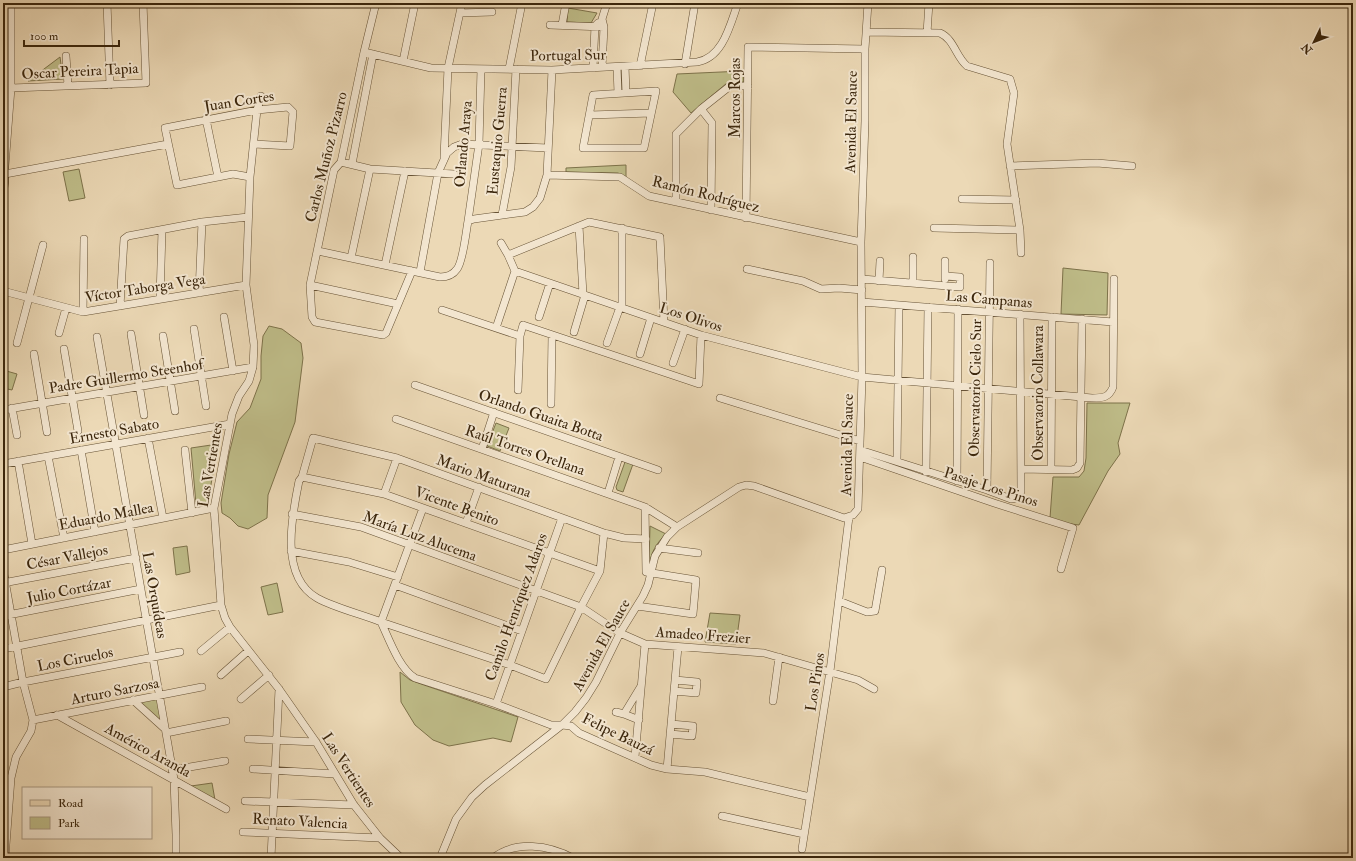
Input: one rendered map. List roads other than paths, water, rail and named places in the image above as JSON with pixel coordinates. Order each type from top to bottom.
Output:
[{"type":"street","points":[[11,3],[11,88],[4,180],[168,144],[177,185],[233,174],[250,177]]},
{"type":"street","points":[[107,3],[110,85]]},
{"type":"street","name":"Oscar Pereira Tapia","points":[[11,88],[146,83],[143,3]]},
{"type":"street","name":"Carlos Muñoz Pizarro","points":[[376,3],[341,162],[334,170],[310,285],[312,317],[315,322],[383,335],[386,333],[412,271]]},
{"type":"street","points":[[403,61],[415,3]]},
{"type":"street","points":[[318,251],[420,272],[438,173],[444,157],[448,68],[462,3]]},
{"type":"street","name":"Eustaquio Guerra","points":[[502,215],[511,167],[513,69],[522,3]]},
{"type":"street","points":[[562,25],[566,3]]},
{"type":"street","points":[[593,68],[595,26],[602,19],[607,3]]},
{"type":"street","points":[[640,66],[653,3]]},
{"type":"street","points":[[685,64],[695,3]]},
{"type":"street","name":"Portugal Sur","points":[[364,52],[431,68],[552,70],[685,64],[705,61],[716,53],[730,26],[738,3]]},
{"type":"street","name":"Avenida El Sauce","points":[[440,858],[456,819],[472,797],[484,785],[562,725],[578,709],[592,690],[620,633],[646,591],[655,556],[659,548],[677,527],[739,487],[746,485],[754,486],[844,518],[855,514],[859,507],[862,377],[861,242],[865,121],[865,49],[868,3]]},
{"type":"street","points":[[927,33],[929,3]]},
{"type":"street","points":[[460,13],[492,12]]},
{"type":"street","points":[[602,19],[604,27],[602,67]]},
{"type":"street","points":[[550,25],[604,27]]},
{"type":"street","points":[[867,32],[938,32],[945,35],[967,66],[1010,79],[1014,93],[1007,144],[1020,230],[1021,253]]},
{"type":"street","name":"Marcos Rojas","points":[[746,218],[748,47],[865,49]]},
{"type":"street","name":"Carlos Muñoz Pizarro","points":[[352,164],[373,54]]},
{"type":"street","points":[[66,56],[68,86]]},
{"type":"street","points":[[621,67],[622,93]]},
{"type":"street","name":"Orlando Araya","points":[[420,272],[444,277],[456,272],[460,266],[479,144],[481,68]]},
{"type":"street","points":[[468,221],[520,213],[533,207],[540,198],[547,176],[552,70]]},
{"type":"street","points":[[676,202],[676,134],[701,109],[730,86],[748,86]]},
{"type":"street","points":[[656,91],[651,114],[644,148],[583,148],[593,95],[656,91]]},
{"type":"street","name":"Las Vertientes","points":[[261,96],[256,110],[248,217],[246,285],[254,345],[253,367],[249,381],[239,396],[232,414],[214,508],[221,605],[225,618],[230,627],[269,675],[316,742],[354,805],[380,838],[401,858]]},
{"type":"street","name":"Juan Cortes","points":[[168,144],[165,128],[256,110],[288,107],[293,112],[291,145],[254,144]]},
{"type":"street","points":[[701,109],[712,123],[711,210]]},
{"type":"street","points":[[590,115],[651,114]]},
{"type":"street","points":[[206,119],[218,177]]},
{"type":"street","points":[[444,157],[450,150],[458,145],[479,144],[548,148]]},
{"type":"street","points":[[341,162],[370,169],[454,174]]},
{"type":"street","points":[[1010,166],[1096,163],[1132,166]]},
{"type":"street","points":[[351,258],[370,169]]},
{"type":"street","points":[[385,265],[405,171]]},
{"type":"street","name":"Ramón Rodríguez","points":[[547,176],[620,177],[649,196],[861,242]]},
{"type":"street","points":[[962,199],[1016,200]]},
{"type":"street","points":[[120,306],[124,239],[128,236],[202,222],[248,217]]},
{"type":"street","points":[[199,292],[202,222]]},
{"type":"street","points":[[508,255],[589,222],[660,237],[664,322]]},
{"type":"street","points":[[574,332],[584,295],[579,226]]},
{"type":"street","points":[[607,343],[621,307],[622,228]]},
{"type":"street","points":[[934,228],[1020,230]]},
{"type":"street","points":[[160,299],[162,230]]},
{"type":"street","points":[[83,312],[84,239]]},
{"type":"street","points":[[496,328],[515,271],[501,243]]},
{"type":"street","points":[[17,343],[43,245]]},
{"type":"street","points":[[913,257],[913,283]]},
{"type":"street","points":[[879,281],[880,261]]},
{"type":"street","points":[[945,261],[945,286]]},
{"type":"street","name":"Observatorio Cielo Sur","points":[[988,490],[990,263]]},
{"type":"street","points":[[747,268],[803,281],[821,289],[839,288],[862,290]]},
{"type":"street","name":"Los Olivos","points":[[515,271],[701,335],[862,377],[1051,394],[1102,398],[1109,394],[1112,390],[1113,322]]},
{"type":"street","points":[[862,279],[960,287],[960,278],[945,276]]},
{"type":"street","points":[[1113,322],[1114,279]]},
{"type":"street","points":[[539,317],[550,283]]},
{"type":"street","name":"Víctor Taborga Vega","points":[[3,291],[83,312],[246,285]]},
{"type":"street","points":[[310,285],[398,304]]},
{"type":"street","name":"Las Campanas","points":[[862,302],[1113,322]]},
{"type":"street","points":[[897,461],[899,305]]},
{"type":"street","points":[[926,472],[928,307]]},
{"type":"street","points":[[59,333],[66,308]]},
{"type":"street","points":[[442,310],[520,336]]},
{"type":"street","points":[[957,481],[958,310]]},
{"type":"street","points":[[860,454],[897,461],[926,472],[988,490],[1011,499],[1018,498],[1021,494],[1020,314]]},
{"type":"street","points":[[224,316],[233,371]]},
{"type":"street","name":"Observaorio Collawara","points":[[1051,469],[1052,317]]},
{"type":"street","points":[[640,354],[651,318]]},
{"type":"street","points":[[1021,469],[1072,470],[1077,468],[1081,461],[1082,319]]},
{"type":"street","points":[[518,390],[520,336],[523,325],[699,384],[701,335]]},
{"type":"street","points":[[194,329],[206,406]]},
{"type":"street","points":[[673,363],[685,329]]},
{"type":"street","points":[[130,334],[144,415]]},
{"type":"street","points":[[551,404],[552,334]]},
{"type":"street","points":[[163,336],[176,411]]},
{"type":"street","name":"Las Orquídeas","points":[[98,338],[174,779],[176,858]]},
{"type":"street","points":[[64,349],[78,431]]},
{"type":"street","points":[[34,354],[47,432]]},
{"type":"street","name":"Padre Guillermo Steenhof","points":[[3,410],[202,377],[253,367]]},
{"type":"street","name":"Orlando Guaita Botta","points":[[416,385],[658,470]]},
{"type":"street","points":[[720,398],[860,441]]},
{"type":"street","points":[[12,408],[17,435]]},
{"type":"street","points":[[482,449],[494,412]]},
{"type":"street","name":"Raúl Torres Orellana","points":[[396,419],[645,507],[677,527]]},
{"type":"street","name":"Ernesto Sabato","points":[[3,464],[230,424]]},
{"type":"street","points":[[148,438],[163,518]]},
{"type":"street","name":"Mario Maturana","points":[[302,477],[313,438],[397,458],[604,533],[624,538],[646,539]]},
{"type":"street","points":[[81,450],[95,532]]},
{"type":"street","points":[[185,450],[192,512]]},
{"type":"street","name":"Pasaje Los Pinos","points":[[860,454],[994,503],[1073,528],[1061,569]]},
{"type":"street","points":[[48,456],[64,538]]},
{"type":"street","points":[[608,493],[619,457]]},
{"type":"street","points":[[384,494],[397,458]]},
{"type":"street","points":[[18,461],[32,544]]},
{"type":"street","points":[[302,477],[299,481],[292,514],[292,551],[296,574],[308,591],[325,601],[381,622],[510,665],[546,679],[600,571],[604,533]]},
{"type":"street","name":"Vicente Benito","points":[[302,477],[384,494],[600,571]]},
{"type":"street","points":[[466,523],[479,487]]},
{"type":"street","points":[[637,606],[694,614],[696,580],[646,572],[645,507]]},
{"type":"street","name":"Eduardo Mallea","points":[[3,550],[214,508]]},
{"type":"street","points":[[381,622],[423,508]]},
{"type":"street","name":"María Luz Alucema","points":[[292,514],[362,527],[536,592]]},
{"type":"street","name":"Los Pinos","points":[[802,849],[830,671],[849,517]]},
{"type":"street","name":"Camilo Henríquez Adaros","points":[[496,704],[562,518]]},
{"type":"street","points":[[659,548],[698,553]]},
{"type":"street","points":[[292,551],[349,562],[398,577]]},
{"type":"street","name":"César Vallejos","points":[[4,582],[136,558]]},
{"type":"street","points":[[3,569],[4,582],[23,682],[33,720],[31,731],[16,757],[11,778],[6,805],[5,858]]},
{"type":"street","points":[[839,601],[867,612],[875,611],[882,570]]},
{"type":"street","points":[[394,585],[522,631]]},
{"type":"street","name":"Julio Cortázar","points":[[3,616],[141,589]]},
{"type":"street","name":"Amadeo Frezier","points":[[536,592],[581,608],[620,633],[645,644],[756,652],[779,656],[858,680],[874,690]]},
{"type":"street","points":[[3,649],[221,605]]},
{"type":"street","name":"Felipe Bauzá","points":[[381,622],[403,666],[408,673],[420,679],[496,704],[551,726],[571,726],[579,733],[652,765],[667,769],[705,772],[810,796]]},
{"type":"street","points":[[201,651],[230,627]]},
{"type":"street","points":[[635,757],[645,644]]},
{"type":"street","points":[[667,769],[678,647]]},
{"type":"street","points":[[221,675],[248,651]]},
{"type":"street","name":"Los Ciruelos","points":[[3,687],[180,652]]},
{"type":"street","points":[[773,701],[779,656]]},
{"type":"street","points":[[241,699],[269,675]]},
{"type":"street","points":[[674,691],[696,693],[697,682],[675,680]]},
{"type":"street","points":[[624,714],[642,684]]},
{"type":"street","name":"Arturo Sarzosa","points":[[33,720],[202,687]]},
{"type":"street","points":[[271,858],[279,689]]},
{"type":"street","points":[[133,700],[165,731],[226,721]]},
{"type":"street","points":[[616,712],[639,720]]},
{"type":"street","name":"Américo Aranda","points":[[57,715],[226,808]]},
{"type":"street","points":[[670,734],[692,736],[693,726],[671,724]]},
{"type":"street","points":[[248,739],[316,742]]},
{"type":"street","points":[[172,770],[225,762]]},
{"type":"street","points":[[253,769],[335,774]]},
{"type":"street","points":[[3,779],[11,778]]},
{"type":"street","points":[[245,801],[354,805]]},
{"type":"street","points":[[722,816],[804,834]]},
{"type":"street","name":"Renato Valencia","points":[[243,832],[380,838]]},
{"type":"street","points":[[493,858],[506,850],[533,847],[551,849],[573,858]]}]
